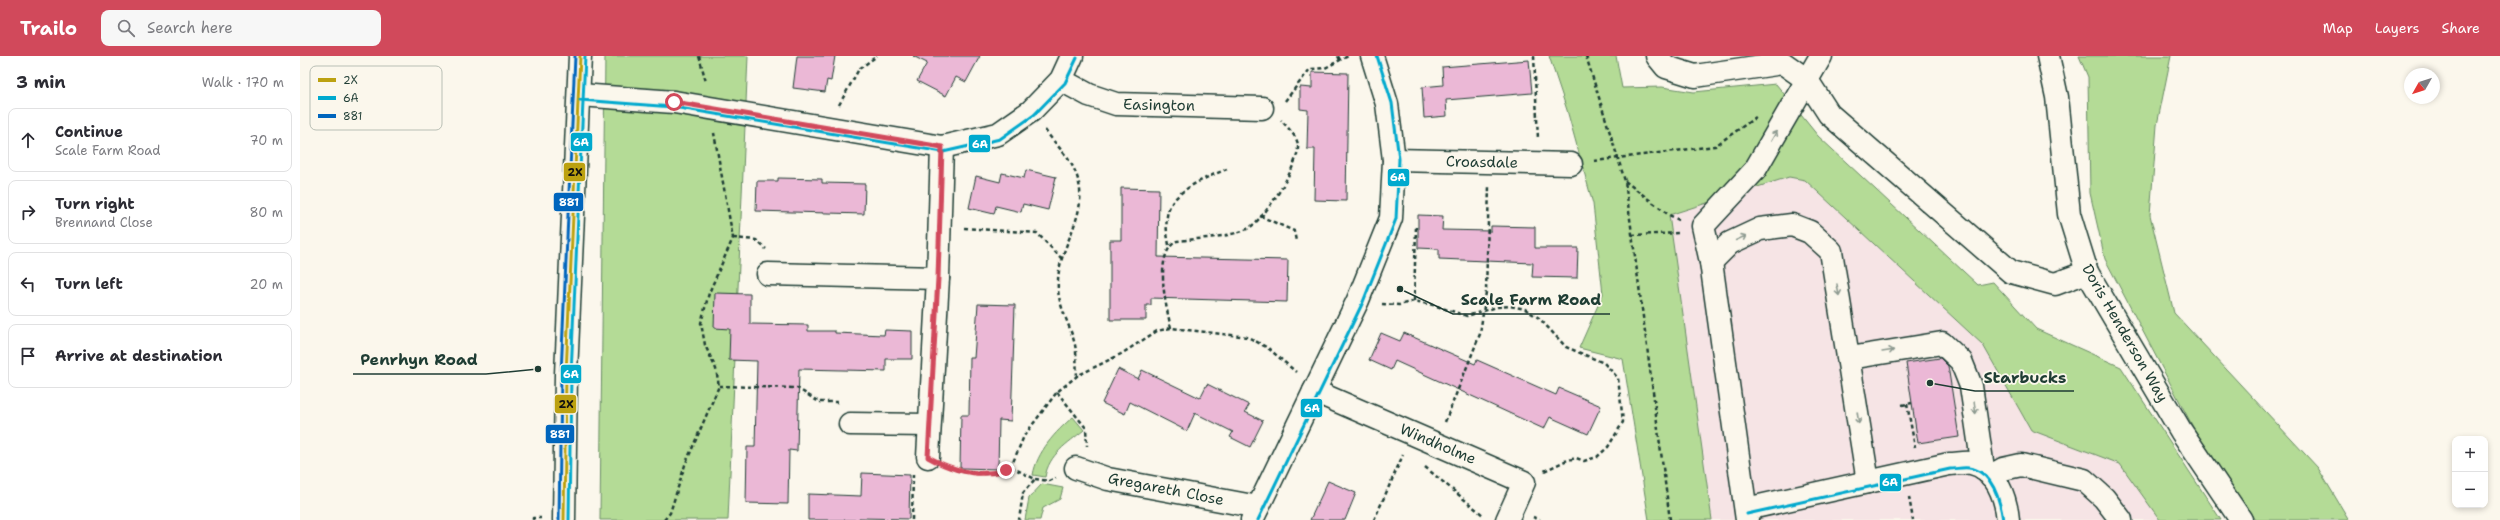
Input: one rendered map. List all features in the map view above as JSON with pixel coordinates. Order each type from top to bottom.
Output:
[{"type":"street","points":[[564,520],[566,374],[580,95],[580,56]]},
{"type":"street","points":[[580,95],[674,102],[942,147],[998,134],[1031,111],[1061,80],[1072,56]]},
{"type":"street","points":[[1255,514],[1358,300],[1391,218],[1394,160],[1387,104],[1372,56]]},
{"type":"street","points":[[1657,56],[1666,67],[1696,76],[1783,63],[1807,80],[1829,114],[2012,272],[2055,284],[2087,272]]},
{"type":"street","points":[[1820,56],[1755,170],[1703,226],[1711,262],[1747,515],[1868,482],[1949,464],[1971,463],[1987,472],[2002,491],[2008,520]]},
{"type":"street","name":"Doris Henderson Way","points":[[2048,56],[2057,97],[2069,214],[2087,272],[2181,431],[2241,520]]},
{"type":"street","name":"Easington","points":[[1061,80],[1089,95],[1116,104],[1268,109]]},
{"type":"street","points":[[928,457],[938,278],[942,147]]},
{"type":"street","name":"Croasdale","points":[[1394,160],[1571,164]]},
{"type":"street","points":[[1711,262],[1730,243],[1760,229],[1792,225],[1810,232],[1831,251],[1850,358],[1868,482]]},
{"type":"street","points":[[768,274],[938,278]]},
{"type":"street","points":[[1850,358],[1942,343],[1960,362],[1972,386],[1987,472]]},
{"type":"street","name":"Windholme","points":[[1314,392],[1524,482]]},
{"type":"street","points":[[850,424],[929,425]]},
{"type":"street","points":[[1987,472],[2021,465],[2084,480],[2104,498],[2121,520]]},
{"type":"street","name":"Gregareth Close","points":[[1076,468],[1108,479],[1255,514]]},
{"type":"street","points":[[1507,520],[1524,482]]},
{"type":"path","points":[[699,56],[707,84]]},
{"type":"path","points":[[832,128],[838,107],[859,69],[876,56]]},
{"type":"path","points":[[1338,56],[1340,60]]},
{"type":"path","points":[[1169,245],[1177,241],[1247,229],[1260,216],[1279,194],[1295,165],[1298,154],[1298,143],[1268,109],[1289,98],[1310,70],[1325,68],[1348,56]]},
{"type":"path","points":[[1534,56],[1539,164]]},
{"type":"path","points":[[1586,56],[1624,180],[1670,520]]},
{"type":"path","points":[[1031,111],[1061,148],[1074,169],[1082,194],[1080,209],[1058,280],[1059,299],[1076,346],[1076,376]]},
{"type":"path","points":[[1618,157],[1715,146],[1758,116]]},
{"type":"path","points":[[664,520],[670,513],[685,465],[719,386],[716,369],[706,345],[701,323],[709,293],[732,238],[713,125]]},
{"type":"path","points":[[1436,443],[1480,334],[1486,292],[1489,162]]},
{"type":"path","points":[[1171,328],[1164,287],[1164,256],[1169,245],[1166,226],[1168,210],[1178,197],[1196,182],[1227,169]]},
{"type":"path","points":[[1624,180],[1669,215]]},
{"type":"path","points":[[1260,216],[1294,231],[1296,241]]},
{"type":"path","points":[[939,228],[1037,233],[1063,260]]},
{"type":"path","points":[[1632,235],[1671,232]]},
{"type":"path","points":[[732,238],[756,240],[766,249],[768,274]]},
{"type":"path","points":[[1358,300],[1399,305],[1414,301],[1433,305],[1467,316],[1503,306],[1525,309],[1539,318],[1566,347],[1604,363],[1618,378],[1623,422],[1608,447],[1597,457],[1584,461],[1576,458],[1565,461],[1524,482]]},
{"type":"path","points":[[912,520],[913,464],[920,456],[928,457],[943,465],[962,471],[997,473],[1011,467],[1024,436],[1057,392],[1076,376],[1121,354],[1157,331],[1171,328],[1248,336],[1268,348],[1289,364],[1314,392]]},
{"type":"path","points":[[719,386],[797,388],[819,402],[851,402],[850,424]]},
{"type":"path","points":[[1057,392],[1086,428],[1087,446],[1076,468]]},
{"type":"path","points":[[1902,405],[1912,403]]},
{"type":"path","points":[[1907,404],[1916,453]]},
{"type":"path","points":[[1374,520],[1414,434]]},
{"type":"path","points":[[1422,464],[1490,520]]},
{"type":"path","points":[[1011,467],[1035,479],[1023,493],[1019,520]]},
{"type":"path","points":[[1907,489],[1913,520]]},
{"type":"path","points":[[533,520],[540,518]]},
{"type":"shaded area","points":[[1789,177],[1805,180],[1983,345],[2031,430],[2120,464],[2160,520],[1712,520],[1669,215]]},
{"type":"green space","points":[[605,56],[748,56],[728,520],[600,520]]},
{"type":"green space","points":[[1549,56],[1616,56],[1622,88],[1662,87],[1694,92],[1776,84],[1818,136],[1978,285],[1993,282],[2036,329],[2121,367],[2221,520],[2160,520],[2120,464],[2031,430],[1983,345],[1805,180],[1789,177],[1669,215],[1712,520],[1649,520],[1623,359],[1579,348],[1603,294],[1593,204],[1567,110]]},
{"type":"green space","points":[[2079,56],[2171,56],[2157,125],[2150,215],[2174,313],[2318,468],[2349,520],[2255,520],[2193,427],[2105,259],[2090,193],[2088,77]]},
{"type":"green space","points":[[1073,417],[1084,430],[1065,445],[1050,462],[1045,477],[1033,475],[1038,458],[1043,450],[1053,436]]},
{"type":"green space","points":[[1042,484],[1063,488],[1060,499],[1043,508],[1040,520],[1025,520],[1029,498]]},
{"type":"building","points":[[797,56],[835,56],[831,81],[827,80],[825,92],[793,88]]},
{"type":"building","points":[[913,56],[980,56],[966,82],[956,77],[946,96],[917,81],[927,63]]},
{"type":"building","points":[[1529,60],[1532,93],[1446,100],[1447,116],[1424,118],[1422,87],[1443,85],[1442,67]]},
{"type":"building","points":[[1312,72],[1348,73],[1346,201],[1314,200],[1315,149],[1307,149],[1308,110],[1300,109],[1300,87],[1312,88]]},
{"type":"building","points":[[1026,170],[1056,177],[1048,210],[1023,204],[1021,212],[996,206],[994,214],[969,208],[976,176],[1000,182],[1002,173],[1024,178]]},
{"type":"building","points":[[778,178],[822,179],[822,183],[865,184],[864,214],[756,211],[757,181],[778,181]]},
{"type":"building","points":[[1121,188],[1159,189],[1158,257],[1288,260],[1287,302],[1151,298],[1151,305],[1146,305],[1146,320],[1110,320],[1110,240],[1121,240]]},
{"type":"building","points":[[1418,215],[1443,216],[1442,230],[1491,231],[1491,226],[1535,227],[1535,248],[1578,248],[1577,278],[1532,277],[1533,263],[1439,259],[1439,249],[1418,248]]},
{"type":"building","points":[[715,293],[750,294],[750,324],[808,325],[808,331],[835,331],[835,333],[884,335],[885,330],[912,331],[912,359],[886,359],[886,371],[799,369],[797,451],[789,450],[788,504],[746,503],[747,447],[755,447],[757,361],[729,360],[730,329],[714,328]]},
{"type":"building","points":[[978,304],[1015,305],[1011,421],[999,420],[998,469],[960,468],[961,415],[969,415],[970,358],[974,358]]},
{"type":"building","points":[[1381,333],[1400,341],[1404,333],[1475,364],[1477,360],[1556,395],[1559,388],[1601,406],[1588,434],[1550,417],[1544,429],[1395,361],[1391,370],[1369,360]]},
{"type":"building","points":[[1940,358],[1948,366],[1959,437],[1918,443],[1906,363]]},
{"type":"building","points":[[1118,369],[1138,379],[1142,370],[1200,398],[1207,384],[1249,405],[1245,412],[1263,421],[1250,447],[1230,437],[1233,432],[1195,413],[1187,431],[1130,402],[1125,414],[1102,403]]},
{"type":"building","points":[[862,473],[910,475],[909,519],[859,518],[859,520],[808,520],[808,494],[861,496]]},
{"type":"building","points":[[1328,481],[1356,493],[1345,520],[1310,520]]},
{"type":"transit line","name":"881","points":[[559,520],[561,374],[575,56]]},
{"type":"transit line","name":"2X","points":[[564,520],[566,374],[580,56]]},
{"type":"transit line","name":"6A","points":[[569,520],[571,374],[585,56]]},
{"type":"transit line","name":"6A","points":[[1258,520],[1363,302],[1396,219],[1399,159],[1392,103],[1377,56]]},
{"type":"transit line","name":"6A","points":[[580,100],[673,107],[943,152],[1000,139],[1034,115],[1065,83],[1077,58]]},
{"type":"transit line","name":"6A","points":[[1747,514],[1950,469],[1967,468],[1977,470],[1990,480],[2000,504],[2003,520]]},
{"type":"place","name":"Scale Farm Road","points":[[1400,289]]},
{"type":"place","name":"Penrhyn Road","points":[[538,369]]},
{"type":"place","name":"Starbucks","points":[[1930,383]]},
{"type":"route","points":[[674,102],[942,147],[938,278],[928,457],[956,470],[997,473],[1006,470]]}]
